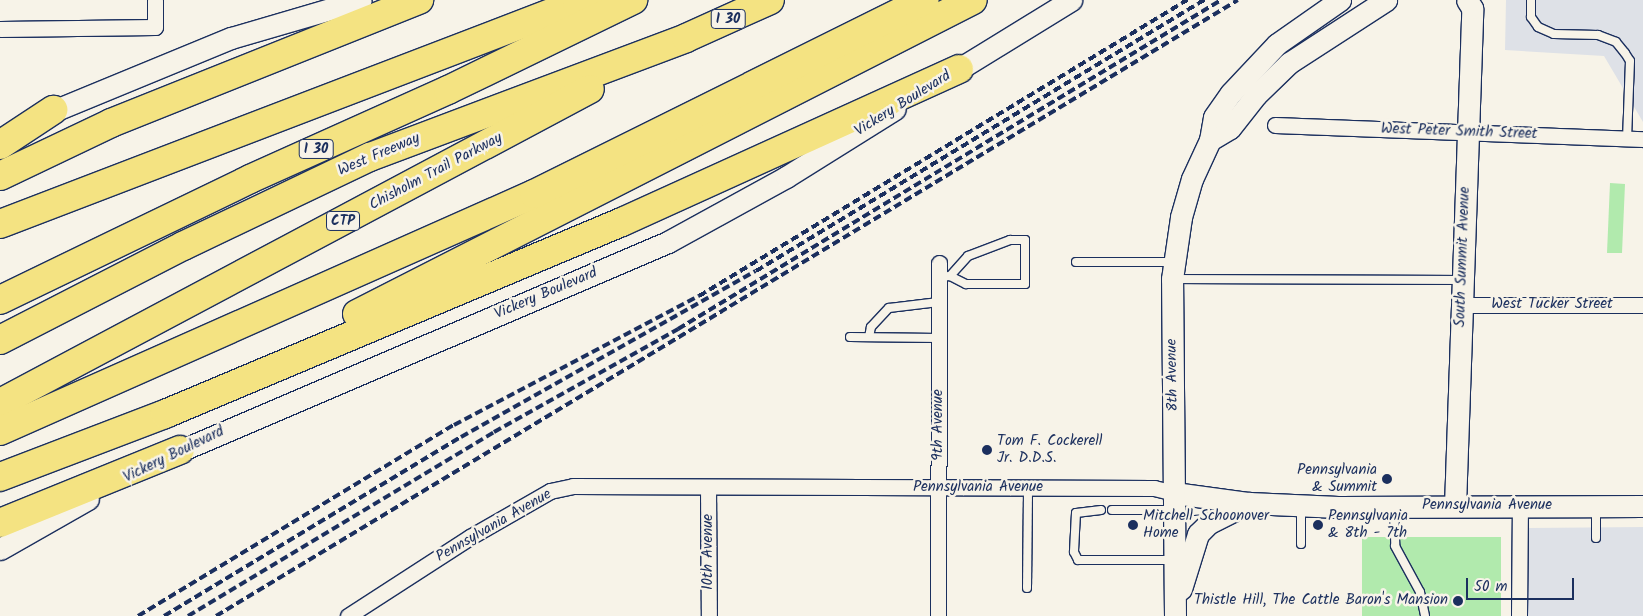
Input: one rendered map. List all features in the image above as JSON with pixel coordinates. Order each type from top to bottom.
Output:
[{"type":"highway","points":[[0,176],[103,127],[419,0]]},
{"type":"highway","points":[[11,219],[577,3],[605,0]]},
{"type":"highway","name":"West Freeway","points":[[0,300],[250,179],[448,90],[633,0]]},
{"type":"highway","name":"West Freeway","points":[[0,340],[182,246],[370,157],[686,38],[770,0]]},
{"type":"highway","points":[[0,431],[563,180],[924,0]]},
{"type":"highway","points":[[0,477],[165,414],[394,305],[973,0]]},
{"type":"highway","name":"Chisholm Trail Parkway","points":[[0,403],[686,38]]},
{"type":"highway","points":[[394,305],[622,222],[959,69]]},
{"type":"highway","points":[[0,145],[53,110]]},
{"type":"highway","points":[[0,523],[180,450]]},
{"type":"main road","points":[[0,135],[53,110],[231,38],[361,0]]},
{"type":"main road","name":"Vickery Boulevard","points":[[0,549],[180,450],[413,349],[634,257],[706,222],[805,165],[1071,0]]},
{"type":"main road","name":"8th Avenue","points":[[1175,612],[1173,271],[1186,199],[1210,140],[1214,117],[1258,62],[1340,0]]},
{"type":"main road","points":[[1210,140],[1230,128],[1256,95],[1289,63],[1386,0]]},
{"type":"main road","name":"South Summit Avenue","points":[[1455,506],[1473,3]]},
{"type":"main road","name":"Pennsylvania Avenue","points":[[1175,502],[1394,506],[1643,506]]},
{"type":"main road","points":[[1175,612],[1198,534],[1209,523],[1250,503]]},
{"type":"street","points":[[0,29],[155,27],[155,0]]},
{"type":"street","name":"West Peter Smith Street","points":[[1275,125],[1643,139]]},
{"type":"street","name":"9th Avenue","points":[[938,616],[939,302],[943,272]]},
{"type":"street","name":"West Tucker Street","points":[[1461,305],[1643,305]]},
{"type":"street","name":"Pennsylvania Avenue","points":[[348,616],[470,537],[550,491],[573,486],[708,488],[1154,488],[1175,502]]},
{"type":"street","name":"10th Avenue","points":[[708,488],[709,616]]},
{"type":"street","points":[[1519,616],[1520,506]]},
{"type":"lane","points":[[1531,0],[1531,17],[1538,28],[1554,34],[1598,35],[1616,42],[1625,53],[1630,61],[1627,138]]},
{"type":"lane","points":[[1010,240],[1025,240],[1025,284],[966,284],[943,272],[968,256],[1010,240]]},
{"type":"lane","points":[[1076,262],[1173,271],[1462,280]]},
{"type":"lane","points":[[869,337],[872,327],[888,308],[939,302]]},
{"type":"lane","points":[[850,336],[939,338]]},
{"type":"lane","points":[[1027,588],[1028,488]]},
{"type":"lane","points":[[1112,510],[1175,502]]},
{"type":"lane","points":[[1301,505],[1301,544]]},
{"type":"lane","points":[[1394,506],[1395,546],[1420,592],[1425,615]]},
{"type":"lane","points":[[1596,506],[1596,538]]},
{"type":"lane","points":[[1101,510],[1076,513],[1074,552],[1078,560],[1175,560]]},
{"type":"shaded area","points":[[1506,0],[1643,0],[1643,122],[1604,56],[1505,50]]},
{"type":"shaded area","points":[[1643,527],[1643,616],[1527,616],[1529,528]]},
{"type":"green space","points":[[1610,183],[1625,184],[1622,253],[1607,253]]},
{"type":"green space","points":[[1362,537],[1501,537],[1501,616],[1362,616]]},
{"type":"railway","points":[[138,616],[454,425],[699,296],[1187,0]]},
{"type":"railway","points":[[164,616],[461,437],[756,271],[1204,0]]},
{"type":"railway","points":[[188,616],[494,432],[678,329],[1221,0]]},
{"type":"railway","points":[[216,616],[1238,0]]},
{"type":"place","name":"Tom F. Cockerell Jr. D.D.S.","points":[[987,450]]},
{"type":"place","name":"Pennsylvania & Summit","points":[[1387,479]]},
{"type":"place","name":"Mitchell-Schoonover Home","points":[[1133,525]]},
{"type":"place","name":"Pennsylvania & 8th - 7th","points":[[1318,525]]},
{"type":"place","name":"Thistle Hill, The Cattle Baron's Mansion","points":[[1458,601]]}]
